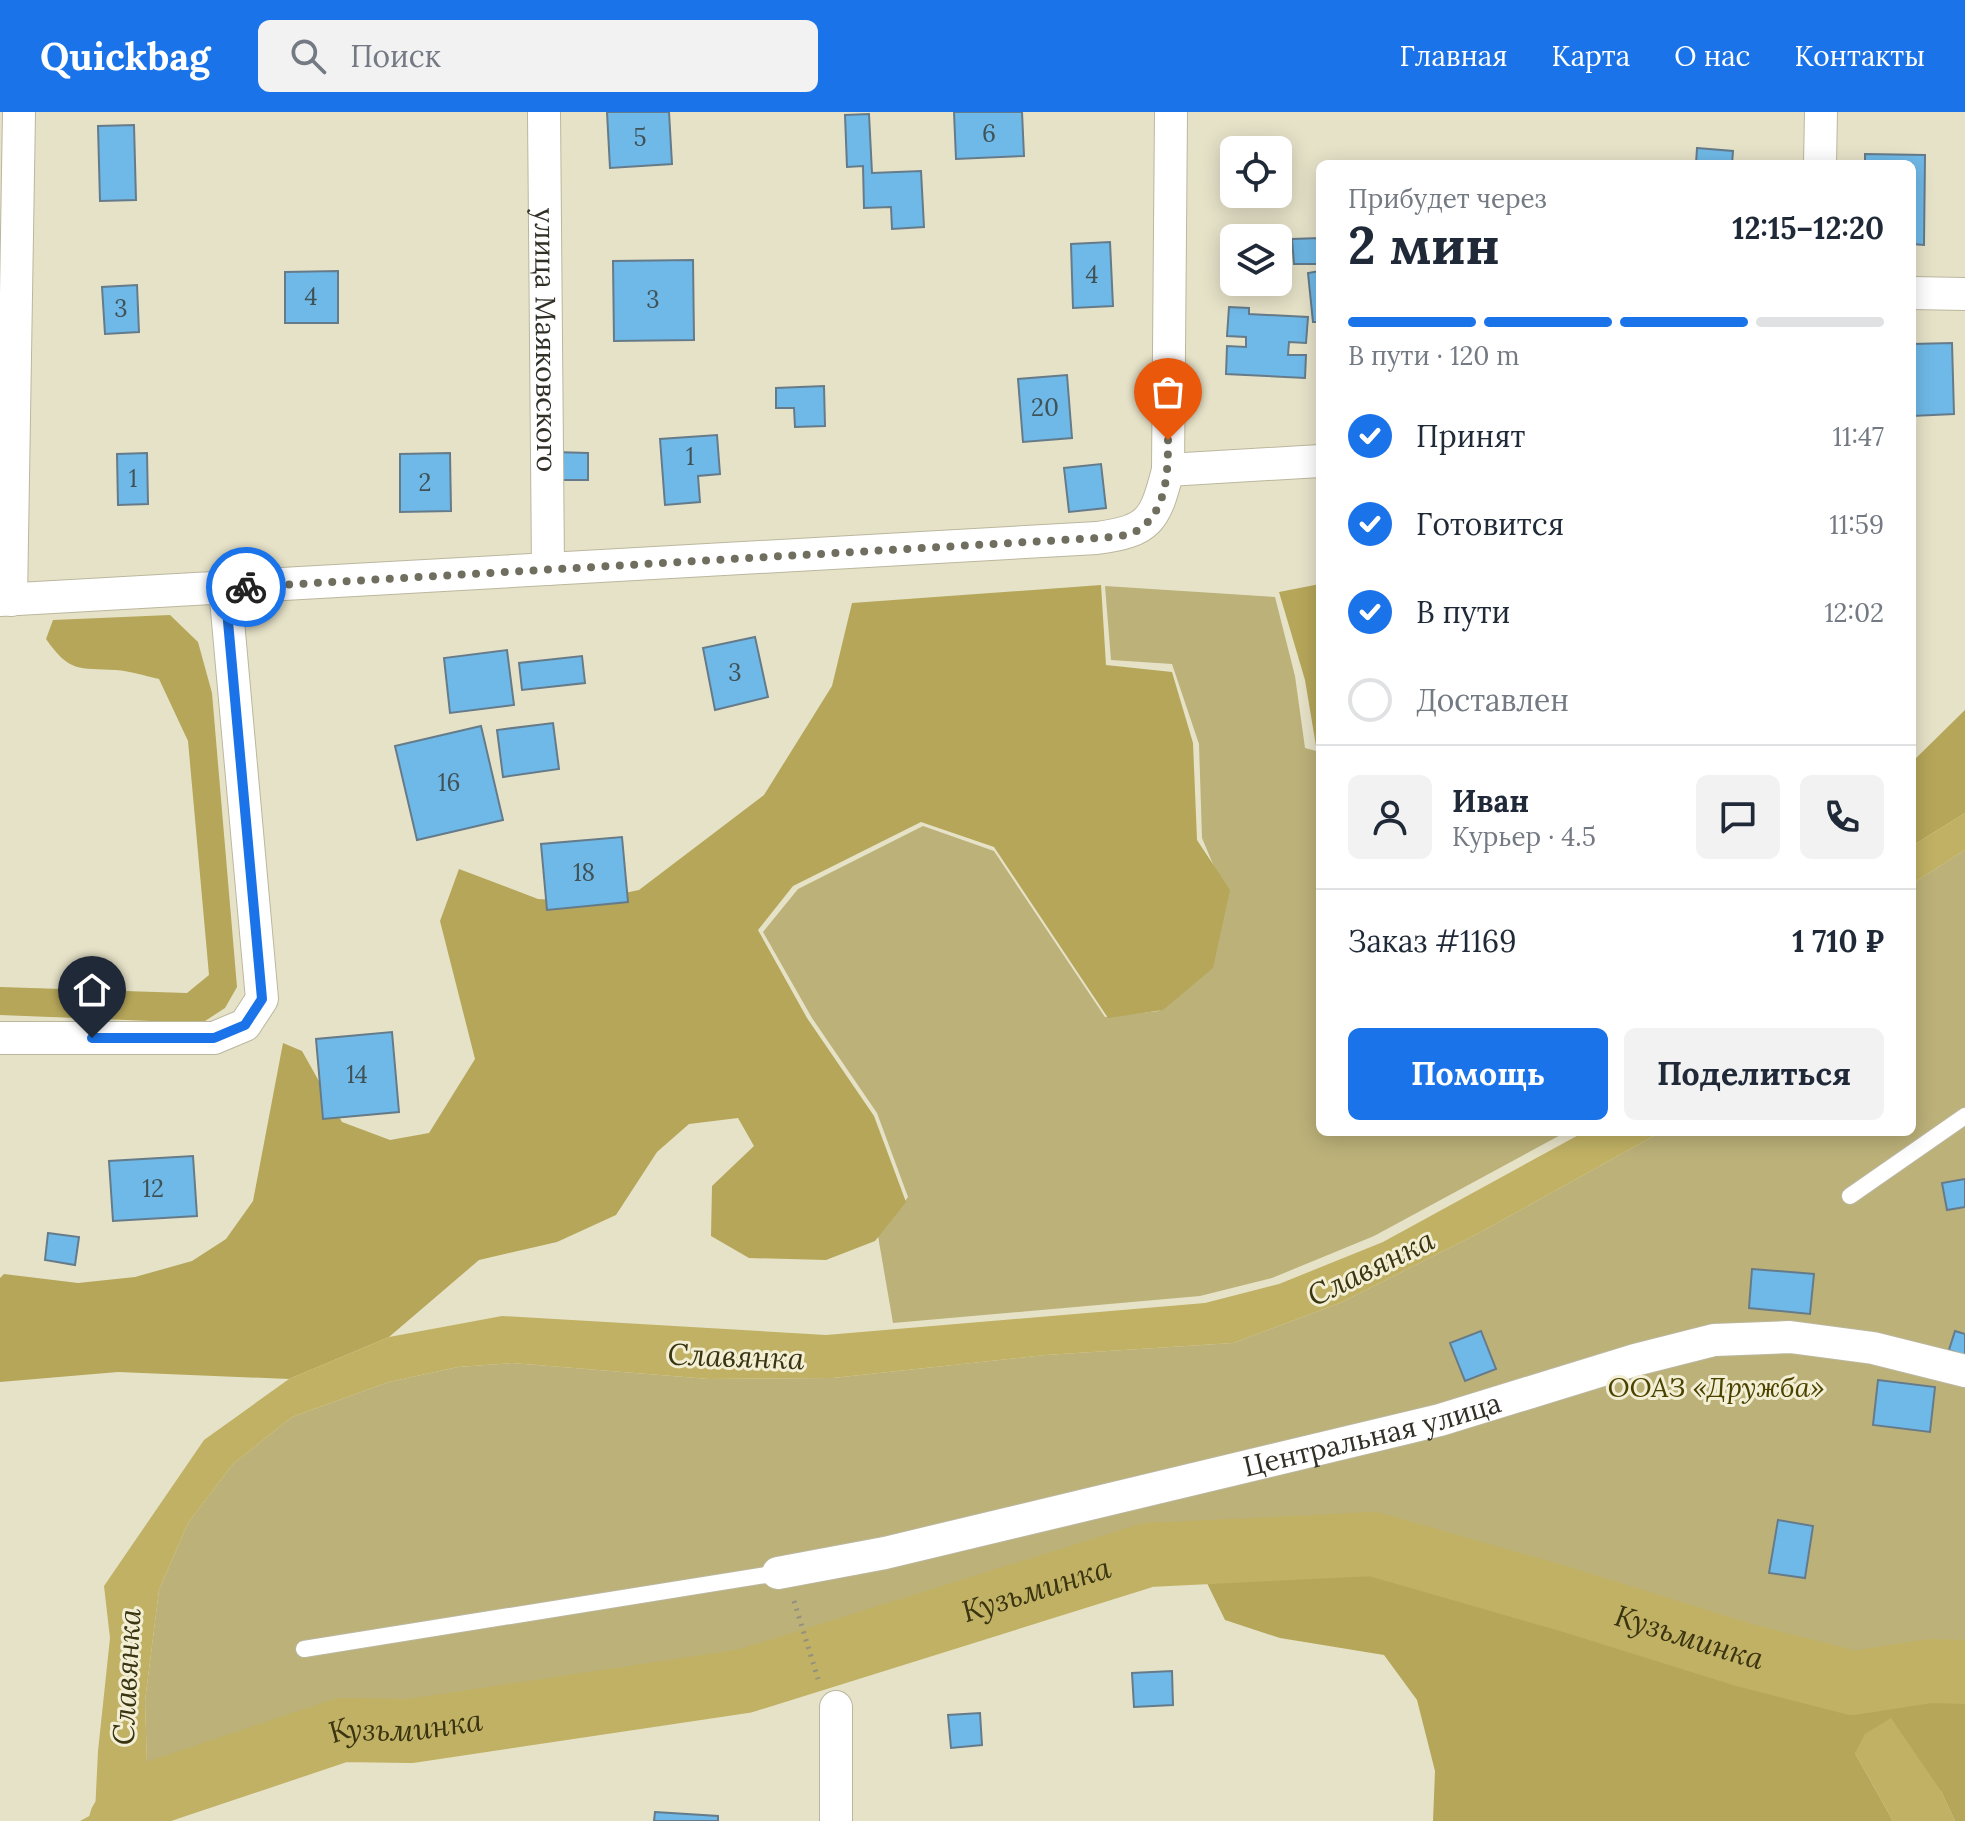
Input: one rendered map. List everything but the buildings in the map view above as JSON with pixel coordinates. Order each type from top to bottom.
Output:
[{"type":"street","points":[[19,112],[5,600],[1097,538],[1134,533],[1158,512],[1168,470],[1171,112]]},
{"type":"street","name":"улица Маяковского","points":[[544,112],[548,569]]},
{"type":"street","points":[[1820,160],[1821,112]]},
{"type":"street","points":[[1916,293],[1965,294]]},
{"type":"street","points":[[1168,470],[1316,461]]},
{"type":"street","points":[[0,1038],[214,1038],[245,1025],[262,999],[225,588]]},
{"type":"street","name":"Центральная улица","points":[[785,1584],[885,1553],[1440,1420],[1635,1360],[1714,1340],[1790,1337],[1873,1348],[1965,1371]]},
{"type":"street","points":[[827,1695],[836,1821]]},
{"type":"lane","points":[[1850,1196],[1965,1116]]},
{"type":"lane","points":[[304,1649],[785,1584]]},
{"type":"path","points":[[785,1584],[827,1695]]},
{"type":"green space","points":[[1105,586],[1275,597],[1295,676],[1305,748],[1316,751],[1316,1136],[1559,1136],[1374,1236],[1272,1278],[1200,1296],[893,1323],[878,1236],[908,1197],[877,1113],[812,1018],[763,932],[798,889],[923,826],[994,851],[1105,1017],[1159,1011],[1225,893],[1202,838],[1199,744],[1172,664],[1111,660]]},
{"type":"green space","name":"ООАЗ «Дружба»","points":[[1965,850],[1965,1672],[1930,1671],[1853,1683],[1744,1655],[1373,1544],[1148,1555],[745,1681],[410,1731],[342,1730],[148,1795],[145,1701],[159,1590],[188,1523],[233,1464],[292,1417],[389,1382],[458,1367],[512,1363],[709,1379],[833,1378],[1046,1355],[1233,1343],[1340,1303],[1479,1233],[1654,1136],[1916,1136],[1916,881]]},
{"type":"shaded area","points":[[1101,585],[1106,665],[1172,672],[1193,743],[1197,840],[1230,890],[1213,968],[1163,1010],[1108,1018],[994,847],[921,822],[793,886],[758,930],[807,1018],[874,1116],[906,1202],[875,1241],[826,1260],[749,1258],[711,1236],[712,1186],[754,1146],[738,1118],[689,1124],[657,1152],[616,1215],[557,1242],[479,1260],[389,1337],[289,1379],[118,1372],[0,1382],[0,1278],[4,1274],[78,1283],[135,1277],[192,1261],[226,1239],[253,1201],[283,1043],[302,1051],[342,1122],[390,1140],[429,1133],[475,1059],[440,921],[459,869],[538,899],[585,901],[639,890],[764,795],[832,686],[852,603]]},
{"type":"shaded area","points":[[1316,585],[1316,746],[1305,680],[1279,592]]},
{"type":"shaded area","points":[[170,615],[198,642],[212,693],[237,987],[225,1008],[202,1023],[0,1015],[0,987],[187,993],[209,975],[188,741],[159,679],[76,666],[62,658],[46,639],[53,620]]},
{"type":"shaded area","points":[[1965,710],[1965,813],[1916,844],[1916,758]]},
{"type":"shaded area","points":[[1373,1544],[1744,1655],[1853,1683],[1930,1671],[1965,1672],[1965,1821],[1955,1821],[1941,1791],[1855,1753],[1893,1821],[1433,1821],[1435,1771],[1417,1700],[1384,1655],[1280,1638],[1225,1620],[1205,1579],[1224,1551]]},
{"type":"water","points":[[1965,813],[1965,850],[1916,881],[1916,844]]},
{"type":"water","name":"Славянка","points":[[1577,1136],[1654,1136],[1479,1233],[1340,1303],[1233,1343],[1046,1355],[833,1378],[709,1379],[512,1363],[458,1367],[389,1382],[292,1417],[233,1464],[188,1523],[159,1590],[145,1701],[148,1795],[137,1821],[80,1821],[95,1813],[110,1638],[104,1586],[204,1440],[289,1379],[389,1337],[502,1316],[826,1335],[1205,1303],[1279,1284],[1383,1242]]},
{"type":"water","points":[[1891,1718],[1941,1791],[1955,1821],[1893,1821],[1855,1753],[1865,1734]]},
{"type":"waterway","name":"Кузьминка","points":[[121,1821],[148,1795],[342,1730],[410,1731],[745,1681],[1148,1555],[1373,1544],[1744,1655],[1853,1683],[1930,1671],[1965,1672]]},
{"type":"way so far","points":[[246,587],[1097,538],[1134,533],[1158,512],[1168,470],[1168,440]]},
{"type":"route","points":[[92,1038],[214,1038],[245,1025],[262,999],[225,588],[246,587]]}]
